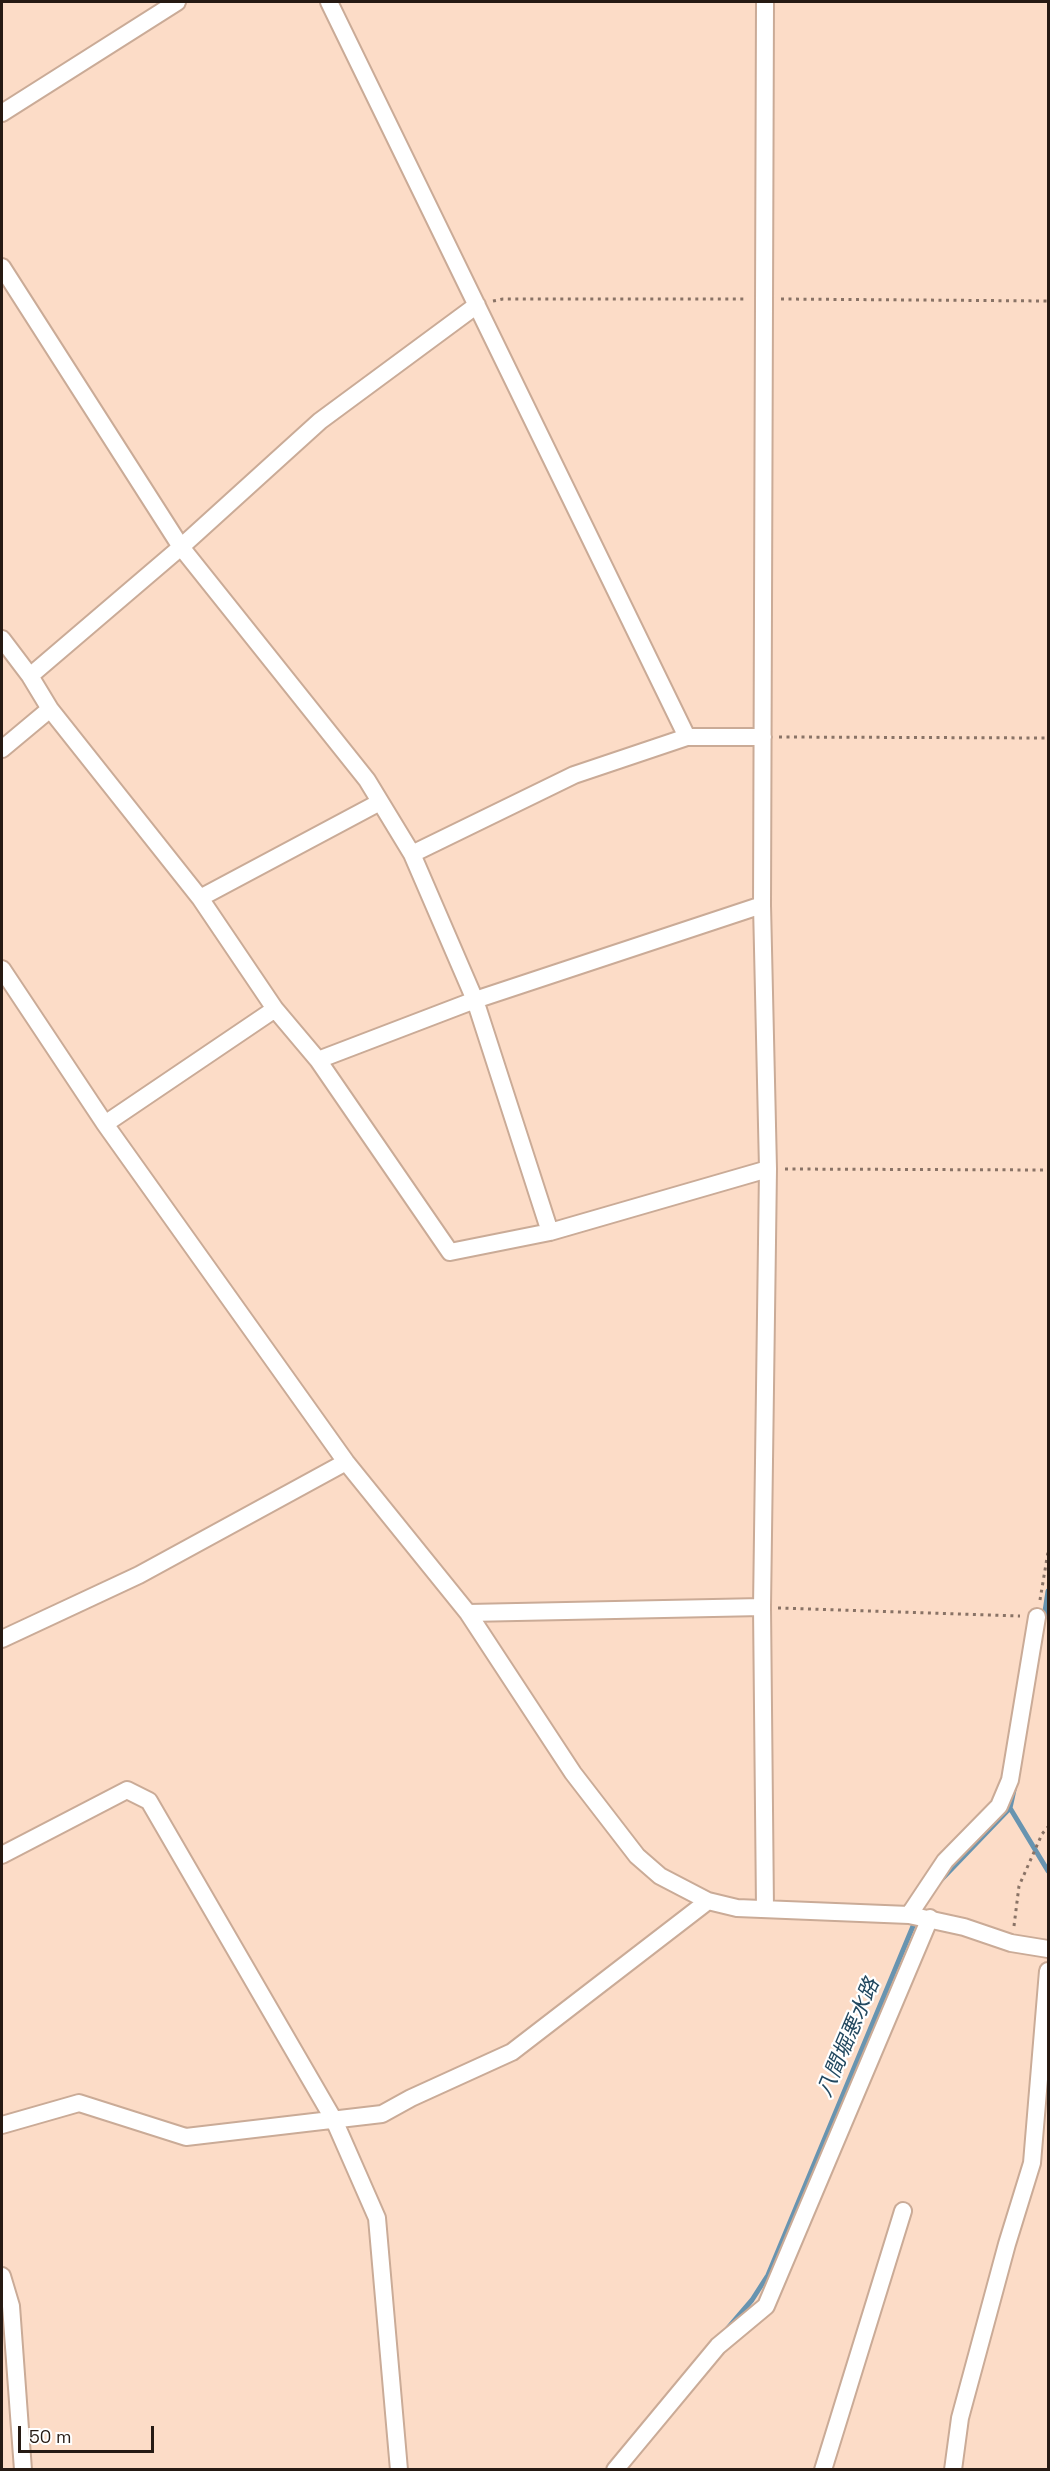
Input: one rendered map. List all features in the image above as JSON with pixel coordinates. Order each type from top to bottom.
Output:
[{"type":"street","points":[[2,113],[177,2]]},
{"type":"street","points":[[329,2],[687,737]]},
{"type":"street","points":[[765,2],[762,905],[768,1169],[762,1607],[765,1909]]},
{"type":"street","points":[[2,267],[181,547],[367,780],[412,854],[475,1000],[550,1232]]},
{"type":"street","points":[[30,676],[181,547],[339,405],[477,305]]},
{"type":"street","points":[[2,639],[30,676],[50,709],[201,898],[275,1009],[318,1060],[450,1252],[550,1232],[768,1169]]},
{"type":"street","points":[[2,749],[50,709]]},
{"type":"street","points":[[412,854],[574,775],[687,737],[763,737]]},
{"type":"street","points":[[201,898],[380,802]]},
{"type":"street","points":[[318,1060],[475,1000],[762,905]]},
{"type":"street","points":[[2,969],[105,1124],[346,1462],[468,1613],[573,1773],[637,1856],[660,1876],[708,1901],[737,1908],[909,1915],[930,1918],[1011,1943],[1048,1949]]},
{"type":"street","points":[[105,1124],[275,1009]]},
{"type":"street","points":[[2,1639],[139,1575],[346,1462]]},
{"type":"street","points":[[468,1613],[762,1607]]},
{"type":"street","points":[[909,1915],[945,1861],[999,1806],[1010,1780],[1037,1617]]},
{"type":"street","points":[[2,1855],[127,1790],[148,1802],[334,2120],[377,2218],[399,2469]]},
{"type":"street","points":[[2,2125],[79,2103],[186,2137],[382,2114],[411,2098],[512,2052],[708,1901]]},
{"type":"street","points":[[615,2469],[718,2346],[766,2306],[930,1918]]},
{"type":"street","points":[[953,2469],[960,2418],[1007,2244],[1032,2163],[1048,1971]]},
{"type":"street","points":[[823,2469],[903,2211]]},
{"type":"street","points":[[2,2276],[11,2306],[23,2469]]},
{"type":"path","points":[[477,305],[503,299],[765,298],[1048,302]]},
{"type":"path","points":[[763,737],[1048,738]]},
{"type":"path","points":[[768,1169],[1048,1170]]},
{"type":"path","points":[[762,1607],[1037,1617],[1048,1552]]},
{"type":"path","points":[[1011,1943],[1019,1886],[1042,1834],[1048,1827]]},
{"type":"waterway","name":"八間堀悪水路","points":[[1044,1618],[1048,1591]]},
{"type":"waterway","name":"八間堀悪水路","points":[[940,1881],[1010,1808],[1014,1790]]},
{"type":"waterway","points":[[1010,1808],[1048,1871]]},
{"type":"waterway","name":"八間堀悪水路","points":[[728,2328],[752,2300],[768,2275],[916,1919]]}]
